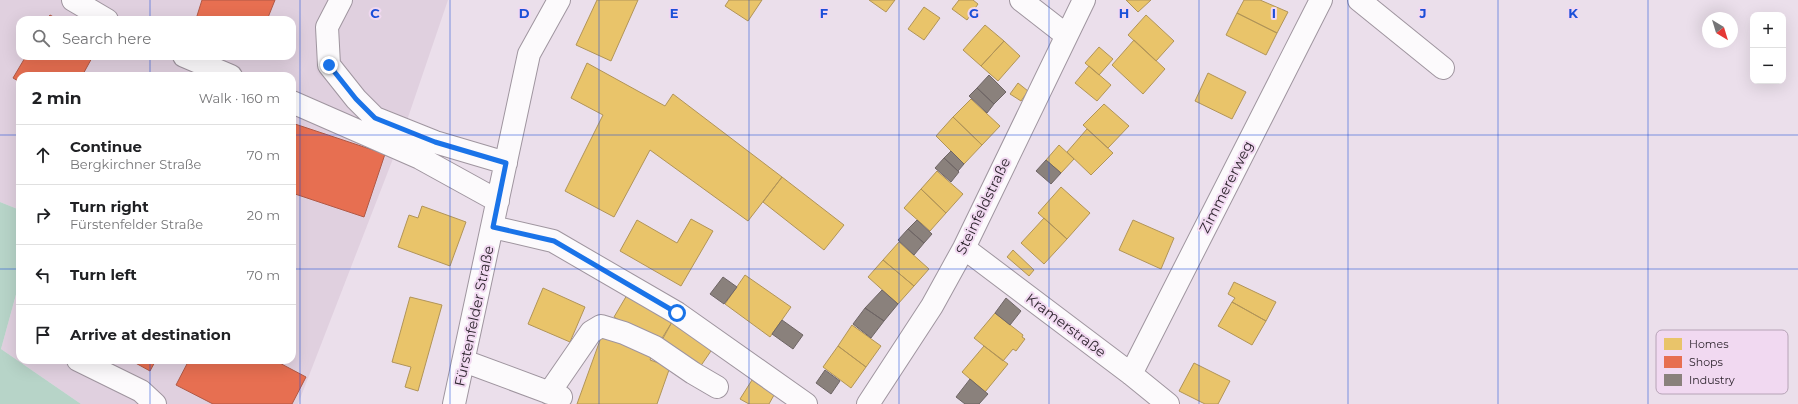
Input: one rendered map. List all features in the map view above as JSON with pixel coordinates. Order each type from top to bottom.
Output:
[{"type":"street","points":[[73,0],[101,16]]},
{"type":"street","points":[[341,0],[327,27],[329,65],[356,99],[375,118],[435,142],[506,163]]},
{"type":"street","name":"Fürstenfelder Straße","points":[[454,404],[529,54],[559,0]]},
{"type":"street","points":[[1022,0],[1066,35]]},
{"type":"street","name":"Steinfeldstraße","points":[[868,404],[932,306],[964,248],[1084,0]]},
{"type":"street","name":"Zimmererweg","points":[[1131,374],[1320,0]]},
{"type":"street","points":[[1359,0],[1443,68]]},
{"type":"street","points":[[190,60],[208,72]]},
{"type":"street","points":[[296,104],[420,158],[498,201]]},
{"type":"street","points":[[493,227],[554,241],[677,313],[806,404]]},
{"type":"street","name":"Kramerstraße","points":[[964,248],[1131,374],[1168,404]]},
{"type":"street","points":[[464,361],[555,395],[590,332],[601,326],[624,333],[655,347],[693,373],[717,387]]},
{"type":"street","points":[[86,364],[141,390],[154,404]]},
{"type":"shaded area","points":[[0,0],[448,0],[401,138],[298,404],[81,404],[23,364],[296,364],[296,72],[16,72],[16,208],[0,202]]},
{"type":"shaded area","points":[[16,295],[16,359],[1,349]]},
{"type":"green space","points":[[0,202],[16,208],[16,295],[1,349],[16,359],[16,364],[23,364],[81,404],[0,404]]},
{"type":"building: Homes","points":[[597,0],[638,0],[611,61],[576,45]]},
{"type":"building: Homes","points":[[729,0],[762,0],[748,21],[725,6]]},
{"type":"building: Homes","points":[[869,0],[895,0],[886,12]]},
{"type":"building: Homes","points":[[959,0],[973,0],[978,4],[967,20],[952,9]]},
{"type":"building: Homes","points":[[1126,0],[1151,0],[1138,12]]},
{"type":"building: Homes","points":[[1244,0],[1260,0],[1288,12],[1277,33],[1237,13]]},
{"type":"building: Homes","points":[[924,7],[940,18],[924,40],[908,29]]},
{"type":"building: Homes","points":[[1237,13],[1277,33],[1266,55],[1226,35]]},
{"type":"building: Homes","points":[[1146,15],[1174,41],[1156,61],[1128,35]]},
{"type":"building: Homes","points":[[985,25],[1004,41],[981,66],[963,50]]},
{"type":"building: Homes","points":[[1134,40],[1165,69],[1143,94],[1112,65]]},
{"type":"building: Homes","points":[[1004,41],[1020,56],[998,81],[981,66]]},
{"type":"building: Homes","points":[[1099,47],[1113,59],[1099,75],[1085,63]]},
{"type":"building: Homes","points":[[587,63],[665,106],[673,94],[782,177],[748,221],[650,150],[614,217],[565,191],[603,115],[571,98]]},
{"type":"building: Homes","points":[[1089,66],[1111,85],[1097,101],[1075,83]]},
{"type":"building: Homes","points":[[1208,73],[1246,92],[1232,119],[1195,101]]},
{"type":"building: Homes","points":[[1018,83],[1028,91],[1021,101],[1010,94]]},
{"type":"building: Homes","points":[[971,99],[1000,126],[982,145],[953,117]]},
{"type":"building: Homes","points":[[1104,104],[1129,126],[1108,148],[1083,125]]},
{"type":"building: Homes","points":[[953,117],[982,145],[964,164],[936,136]]},
{"type":"building: Homes","points":[[1087,129],[1113,153],[1091,175],[1067,152]]},
{"type":"building: Homes","points":[[1059,145],[1074,159],[1061,173],[1046,160]]},
{"type":"building: Homes","points":[[937,171],[963,194],[946,213],[921,189]]},
{"type":"building: Homes","points":[[782,177],[844,225],[824,250],[763,202]]},
{"type":"building: Homes","points":[[1061,187],[1090,213],[1067,239],[1038,213]]},
{"type":"building: Homes","points":[[921,189],[946,213],[930,231],[904,208]]},
{"type":"building: Homes","points":[[422,206],[466,222],[450,266],[398,247],[409,215],[418,218]]},
{"type":"building: Homes","points":[[1044,218],[1067,239],[1044,264],[1021,243]]},
{"type":"building: Homes","points":[[691,219],[713,231],[681,286],[620,251],[637,220],[677,243]]},
{"type":"building: Homes","points":[[1133,220],[1174,238],[1161,269],[1119,250]]},
{"type":"building: Homes","points":[[899,242],[929,269],[914,286],[883,260]]},
{"type":"building: Homes","points":[[1013,250],[1034,270],[1029,276],[1007,257]]},
{"type":"building: Homes","points":[[883,260],[914,286],[898,304],[868,277]]},
{"type":"building: Homes","points":[[745,275],[791,307],[770,337],[725,304]]},
{"type":"building: Homes","points":[[1234,282],[1276,302],[1266,321],[1232,302],[1235,298],[1228,294]]},
{"type":"building: Homes","points":[[543,288],[585,307],[570,342],[528,324]]},
{"type":"building: Homes","points":[[627,295],[672,322],[659,343],[614,317]]},
{"type":"building: Homes","points":[[410,297],[442,305],[418,391],[405,387],[411,367],[392,362]]},
{"type":"building: Homes","points":[[1232,302],[1266,321],[1252,345],[1218,326]]},
{"type":"building: Homes","points":[[995,313],[1023,335],[1022,337],[1025,339],[1016,351],[1013,349],[1003,361],[974,338]]},
{"type":"building: Homes","points":[[672,322],[713,348],[700,367],[661,342]]},
{"type":"building: Homes","points":[[852,325],[881,346],[866,367],[838,346]]},
{"type":"building: Homes","points":[[603,332],[654,351],[650,360],[670,367],[657,404],[577,404]]},
{"type":"building: Homes","points":[[838,346],[866,367],[851,388],[823,367]]},
{"type":"building: Homes","points":[[984,346],[1008,364],[985,392],[962,372]]},
{"type":"building: Homes","points":[[1194,363],[1230,381],[1218,404],[1205,404],[1179,391]]},
{"type":"building: Homes","points":[[752,380],[774,395],[769,404],[749,404],[740,399]]},
{"type":"building: Shops","points":[[202,0],[275,0],[269,16],[197,16]]},
{"type":"building: Shops","points":[[24,60],[91,60],[84,72],[17,72]]},
{"type":"building: Shops","points":[[16,73],[16,80],[13,78]]},
{"type":"building: Shops","points":[[296,124],[385,154],[364,217],[296,194]]},
{"type":"building: Shops","points":[[137,364],[154,364],[150,371]]},
{"type":"building: Shops","points":[[187,364],[282,364],[306,377],[292,404],[213,404],[176,385]]},
{"type":"building: Industry","points":[[989,75],[1006,92],[994,104],[977,88]]},
{"type":"building: Industry","points":[[977,88],[994,104],[987,113],[969,96]]},
{"type":"building: Industry","points":[[951,151],[964,164],[958,171],[944,158]]},
{"type":"building: Industry","points":[[944,158],[959,172],[951,182],[935,168]]},
{"type":"building: Industry","points":[[1046,160],[1061,173],[1051,184],[1036,171]]},
{"type":"building: Industry","points":[[917,220],[932,234],[924,243],[908,229]]},
{"type":"building: Industry","points":[[908,229],[924,243],[914,255],[898,240]]},
{"type":"building: Industry","points":[[723,277],[737,287],[724,304],[710,294]]},
{"type":"building: Industry","points":[[882,290],[898,304],[884,321],[865,308]]},
{"type":"building: Industry","points":[[1006,298],[1021,311],[1010,325],[995,313]]},
{"type":"building: Industry","points":[[865,308],[884,321],[871,338],[853,324]]},
{"type":"building: Industry","points":[[782,320],[803,335],[793,349],[772,334]]},
{"type":"building: Industry","points":[[825,370],[840,381],[831,394],[816,383]]},
{"type":"building: Industry","points":[[970,379],[988,394],[979,404],[965,404],[956,397]]},
{"type":"route","points":[[329,65],[356,99],[375,118],[435,142],[506,163],[493,227],[554,241],[677,313]]}]
